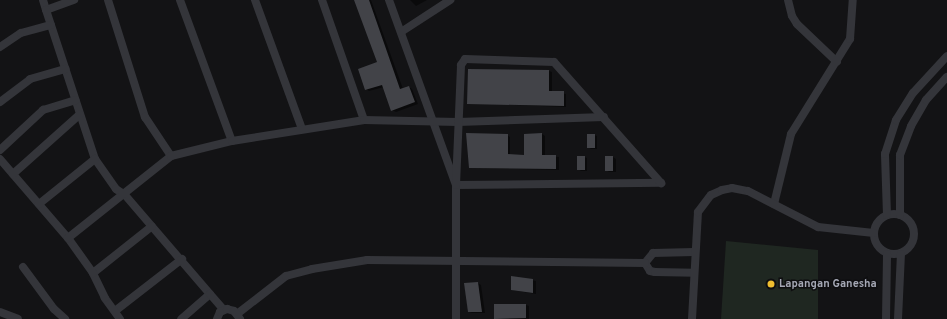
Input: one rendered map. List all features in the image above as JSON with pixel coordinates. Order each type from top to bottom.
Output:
[{"type":"street","points":[[43,0],[66,69],[79,115],[95,159],[116,189],[125,195],[182,259],[224,310],[231,310],[238,316],[278,281],[312,269],[378,259],[645,263]]},
{"type":"street","points":[[46,10],[74,0]]},
{"type":"street","points":[[108,0],[145,117],[171,156]]},
{"type":"street","points":[[180,0],[232,141]]},
{"type":"street","points":[[254,0],[302,129]]},
{"type":"street","points":[[322,0],[364,120]]},
{"type":"street","points":[[389,0],[456,185]]},
{"type":"street","points":[[400,32],[450,0]]},
{"type":"street","points":[[788,0],[792,16],[797,24],[837,62]]},
{"type":"street","points":[[774,204],[791,134],[850,39],[853,0]]},
{"type":"street","points":[[0,47],[21,33],[51,25]]},
{"type":"street","points":[[887,215],[885,154],[896,120],[912,93],[947,56]]},
{"type":"street","points":[[456,185],[660,183],[604,117],[554,62],[465,59],[461,65],[458,122],[456,185],[456,319]]},
{"type":"street","points":[[0,102],[35,76],[66,69]]},
{"type":"street","points":[[900,215],[900,154],[911,126],[926,100],[947,77]]},
{"type":"street","points":[[0,150],[43,110],[75,100]]},
{"type":"street","points":[[12,174],[79,115]]},
{"type":"street","points":[[68,238],[125,195],[171,156],[232,141],[364,120],[458,122],[604,117]]},
{"type":"street","points":[[0,159],[68,238],[93,273],[105,298],[116,311],[120,319]]},
{"type":"street","points":[[38,204],[95,159]]},
{"type":"street","points":[[692,319],[694,252],[698,212],[712,195],[722,190],[739,188],[818,227],[874,233]]},
{"type":"street","points":[[898,319],[901,254],[913,242],[914,234],[913,226],[900,215],[887,215],[876,225],[874,233],[875,242],[887,254],[901,254]]},
{"type":"street","points":[[93,273],[152,226]]},
{"type":"street","points":[[645,263],[653,253],[694,252]]},
{"type":"street","points":[[886,319],[887,254]]},
{"type":"street","points":[[116,311],[182,259]]},
{"type":"street","points":[[645,263],[650,271],[694,273]]},
{"type":"street","points":[[23,267],[54,309],[65,319]]},
{"type":"street","points":[[181,319],[210,294]]},
{"type":"street","points":[[217,319],[224,310]]},
{"type":"street","points":[[0,312],[18,319]]},
{"type":"shaded area","name":"Lapangan Ganesha","points":[[726,241],[818,250],[818,319],[721,319]]},
{"type":"building","points":[[354,0],[369,0],[400,89],[409,86],[415,102],[391,111],[382,85],[365,90],[358,69],[377,62]]},
{"type":"building","points":[[468,69],[549,70],[549,91],[564,91],[564,106],[467,104]]},
{"type":"building","points":[[466,133],[508,134],[508,154],[524,155],[524,134],[542,133],[542,155],[556,155],[556,169],[469,168]]},
{"type":"building","points":[[587,134],[595,134],[595,148],[587,148]]},
{"type":"building","points":[[577,156],[585,156],[585,170],[577,170]]},
{"type":"building","points":[[605,156],[613,156],[613,171],[605,171]]},
{"type":"building","points":[[511,276],[533,279],[533,293],[511,290]]},
{"type":"building","points":[[478,282],[482,312],[468,312],[464,283]]},
{"type":"building","points":[[494,304],[526,304],[526,318],[494,319]]},
{"type":"place","name":"Lapangan Ganesha","points":[[771,284]]}]
